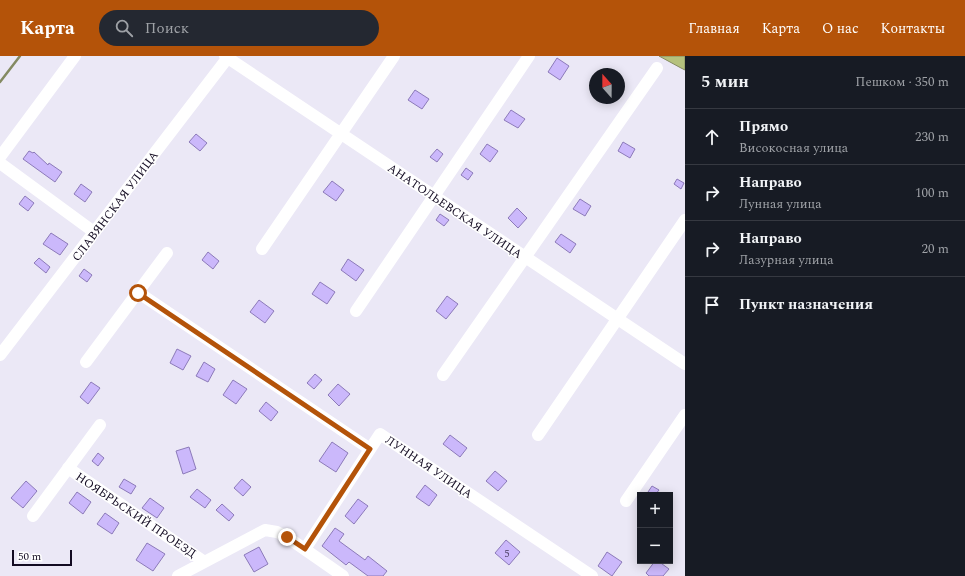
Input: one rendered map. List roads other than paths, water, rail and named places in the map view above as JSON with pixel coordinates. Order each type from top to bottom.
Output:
[{"type":"street","points":[[0,157],[76,56]]},
{"type":"street","points":[[262,249],[394,56]]},
{"type":"street","points":[[356,311],[529,56]]},
{"type":"street","name":"АНАТОЛЬЕВСКАЯ УЛИЦА","points":[[228,57],[340,134],[685,364]]},
{"type":"street","name":"СЛАВЯНСКАЯ УЛИЦА","points":[[0,355],[228,57]]},
{"type":"street","points":[[443,375],[657,68]]},
{"type":"street","points":[[0,163],[94,232]]},
{"type":"street","points":[[538,435],[685,220]]},
{"type":"street","points":[[86,362],[167,253]]},
{"type":"street","points":[[138,293],[370,449]]},
{"type":"street","points":[[626,501],[685,416]]},
{"type":"street","points":[[33,516],[100,425]]},
{"type":"street","name":"ЛУННАЯ УЛИЦА","points":[[305,549],[380,434],[592,576]]},
{"type":"street","name":"НОЯБРЬСКИЙ ПРОЕЗД","points":[[68,468],[203,561]]},
{"type":"street","points":[[178,576],[203,561],[265,530],[277,532],[305,549],[343,576]]},
{"type":"waterway","points":[[0,82],[20,56]]}]
